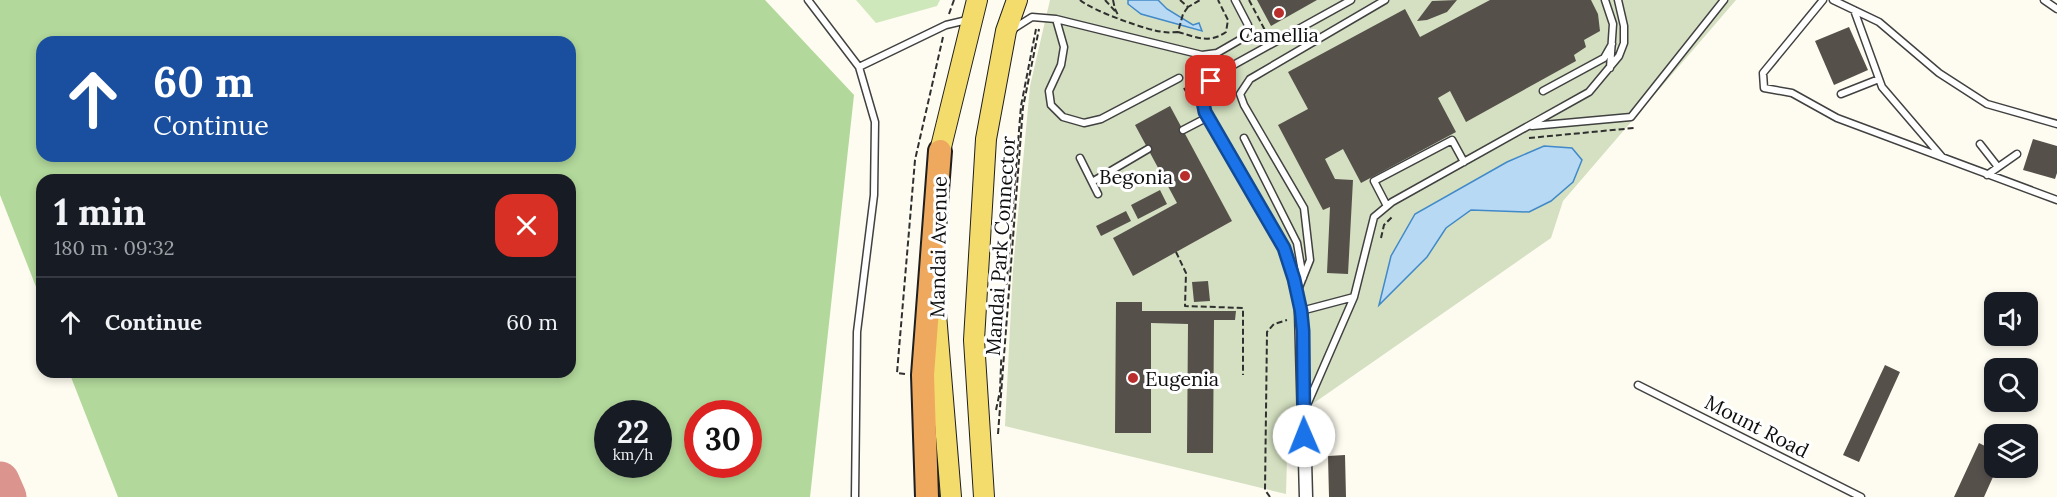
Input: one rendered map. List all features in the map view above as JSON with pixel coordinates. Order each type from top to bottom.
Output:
[{"type":"highway","points":[[927,497],[923,375],[940,150]]},
{"type":"main road","name":"Mandai Avenue","points":[[951,497],[936,322],[940,150],[970,20],[977,0]]},
{"type":"main road","name":"Mandai Avenue","points":[[984,497],[974,340],[986,139],[1006,31],[1017,0]]},
{"type":"street","points":[[1297,315],[1306,497]]},
{"type":"lane","points":[[808,0],[859,67],[875,122],[874,195],[857,332],[855,497]]},
{"type":"lane","points":[[1004,43],[1015,27],[1034,16],[1056,19],[1202,55],[1217,53],[1243,38],[1248,25],[1235,0]]},
{"type":"lane","points":[[1351,0],[1219,73],[1207,87],[1203,102],[1208,117],[1284,248],[1297,292],[1297,315],[1354,297]]},
{"type":"lane","points":[[1297,292],[1310,260],[1304,208],[1244,105],[1240,94],[1250,79],[1385,0]]},
{"type":"lane","points":[[1605,0],[1613,24],[1610,69]]},
{"type":"lane","points":[[1303,414],[1354,297],[1374,217],[1387,206],[1589,92],[1620,56],[1624,43],[1624,26],[1618,0]]},
{"type":"lane","points":[[1527,126],[1631,117],[1724,0]]},
{"type":"lane","points":[[1823,0],[1763,73],[1764,88],[1792,93],[1837,118],[2057,200]]},
{"type":"lane","points":[[1833,0],[1879,22],[1939,73],[1987,104],[2057,124]]},
{"type":"lane","points":[[2044,0],[2057,9]]},
{"type":"lane","points":[[1854,10],[1882,87],[1942,158]]},
{"type":"lane","points":[[1056,19],[1064,47],[1061,65],[1049,91],[1051,105],[1063,117],[1084,123],[1101,119],[1179,78]]},
{"type":"lane","points":[[859,67],[946,25],[970,20]]},
{"type":"lane","points":[[1543,91],[1604,58],[1612,44]]},
{"type":"lane","points":[[1841,94],[1879,79]]},
{"type":"lane","points":[[1183,130],[1208,117]]},
{"type":"lane","points":[[1244,138],[1296,243],[1303,278]]},
{"type":"lane","points":[[1387,206],[1374,181],[1452,140],[1464,162]]},
{"type":"lane","points":[[1980,144],[1998,167]]},
{"type":"lane","points":[[1092,182],[1148,149]]},
{"type":"lane","points":[[1988,175],[2017,154]]},
{"type":"lane","points":[[1080,158],[1098,194]]},
{"type":"lane","name":"Mount Road","points":[[1638,385],[1861,497]]},
{"type":"path","points":[[1080,0],[1103,13],[1163,32],[1178,32],[1203,39],[1217,38],[1226,32],[1228,20],[1218,0]]},
{"type":"path","points":[[1105,0],[1120,18]]},
{"type":"path","points":[[1113,0],[1116,12]]},
{"type":"path","points":[[1180,0],[1188,7]]},
{"type":"path","points":[[1178,32],[1188,7],[1200,0]]},
{"type":"path","points":[[1249,0],[1268,37]]},
{"type":"path","points":[[995,414],[1000,391],[1021,106],[1037,31],[1034,16]]},
{"type":"path","name":"Mandai Park Connector","points":[[997,442],[1023,107],[1040,30],[1034,16]]},
{"type":"path","points":[[1378,247],[1384,225],[1398,210]]},
{"type":"path","points":[[1176,252],[1186,273],[1185,306],[1242,308],[1244,375]]},
{"type":"path","points":[[1270,497],[1265,490],[1267,332],[1274,324],[1297,315]]},
{"type":"green space","points":[[0,0],[765,0],[854,95],[810,497],[118,497],[71,378],[576,378],[576,174],[36,174],[36,287],[0,195]]},
{"type":"green space","points":[[856,0],[940,0],[937,6],[876,23]]},
{"type":"green space","points":[[1050,0],[1736,0],[1563,201],[1551,238],[1288,421],[1286,494],[1005,426],[1013,269],[1030,86]]},
{"type":"water","points":[[1128,0],[1158,0],[1167,9],[1193,25],[1199,23],[1202,31],[1141,14],[1128,4]]},
{"type":"water","points":[[1544,146],[1572,148],[1582,160],[1573,182],[1551,201],[1529,212],[1471,210],[1446,228],[1427,257],[1379,305],[1391,256],[1415,214],[1507,162]]},
{"type":"building","name":"Camellia","points":[[1257,0],[1317,0],[1271,26]]},
{"type":"building","points":[[1457,0],[1447,12],[1427,20],[1417,21],[1432,1]]},
{"type":"building","points":[[1490,0],[1591,0],[1598,14],[1600,31],[1584,40],[1586,47],[1574,55],[1576,61],[1466,122],[1450,91],[1438,98],[1456,132],[1361,183],[1343,149],[1325,159],[1335,179],[1353,180],[1348,274],[1327,273],[1330,207],[1323,210],[1278,125],[1308,109],[1288,72],[1405,9],[1420,37]]},
{"type":"building","points":[[1849,27],[1868,70],[1834,85],[1815,41]]},
{"type":"building","name":"Begonia","points":[[1170,106],[1232,221],[1133,276],[1113,238],[1177,203],[1135,125]]},
{"type":"building","points":[[2033,139],[2057,146],[2055,179],[2023,170]]},
{"type":"building","points":[[1160,190],[1167,204],[1138,219],[1131,205]]},
{"type":"building","points":[[1126,211],[1131,221],[1101,236],[1096,226]]},
{"type":"building","points":[[1208,281],[1210,301],[1194,302],[1192,282]]},
{"type":"building","points":[[1116,302],[1142,302],[1142,311],[1236,311],[1235,320],[1214,320],[1213,453],[1187,453],[1188,324],[1151,323],[1151,433],[1115,433]]},
{"type":"building","points":[[1885,365],[1900,372],[1859,462],[1843,455]]},
{"type":"building","points":[[1979,443],[1984,446],[1984,478],[1993,478],[1984,497],[1954,497]]},
{"type":"building","points":[[1345,455],[1346,497],[1329,497],[1328,456]]},
{"type":"taxiway","points":[[0,481],[7,497]]},
{"type":"place","name":"Camellia","points":[[1279,13]]},
{"type":"place","name":"Begonia","points":[[1185,176]]},
{"type":"place","name":"Eugenia","points":[[1133,378]]},
{"type":"route","points":[[1211,81],[1203,102],[1205,112],[1284,248],[1294,279],[1303,331],[1304,436]]}]
